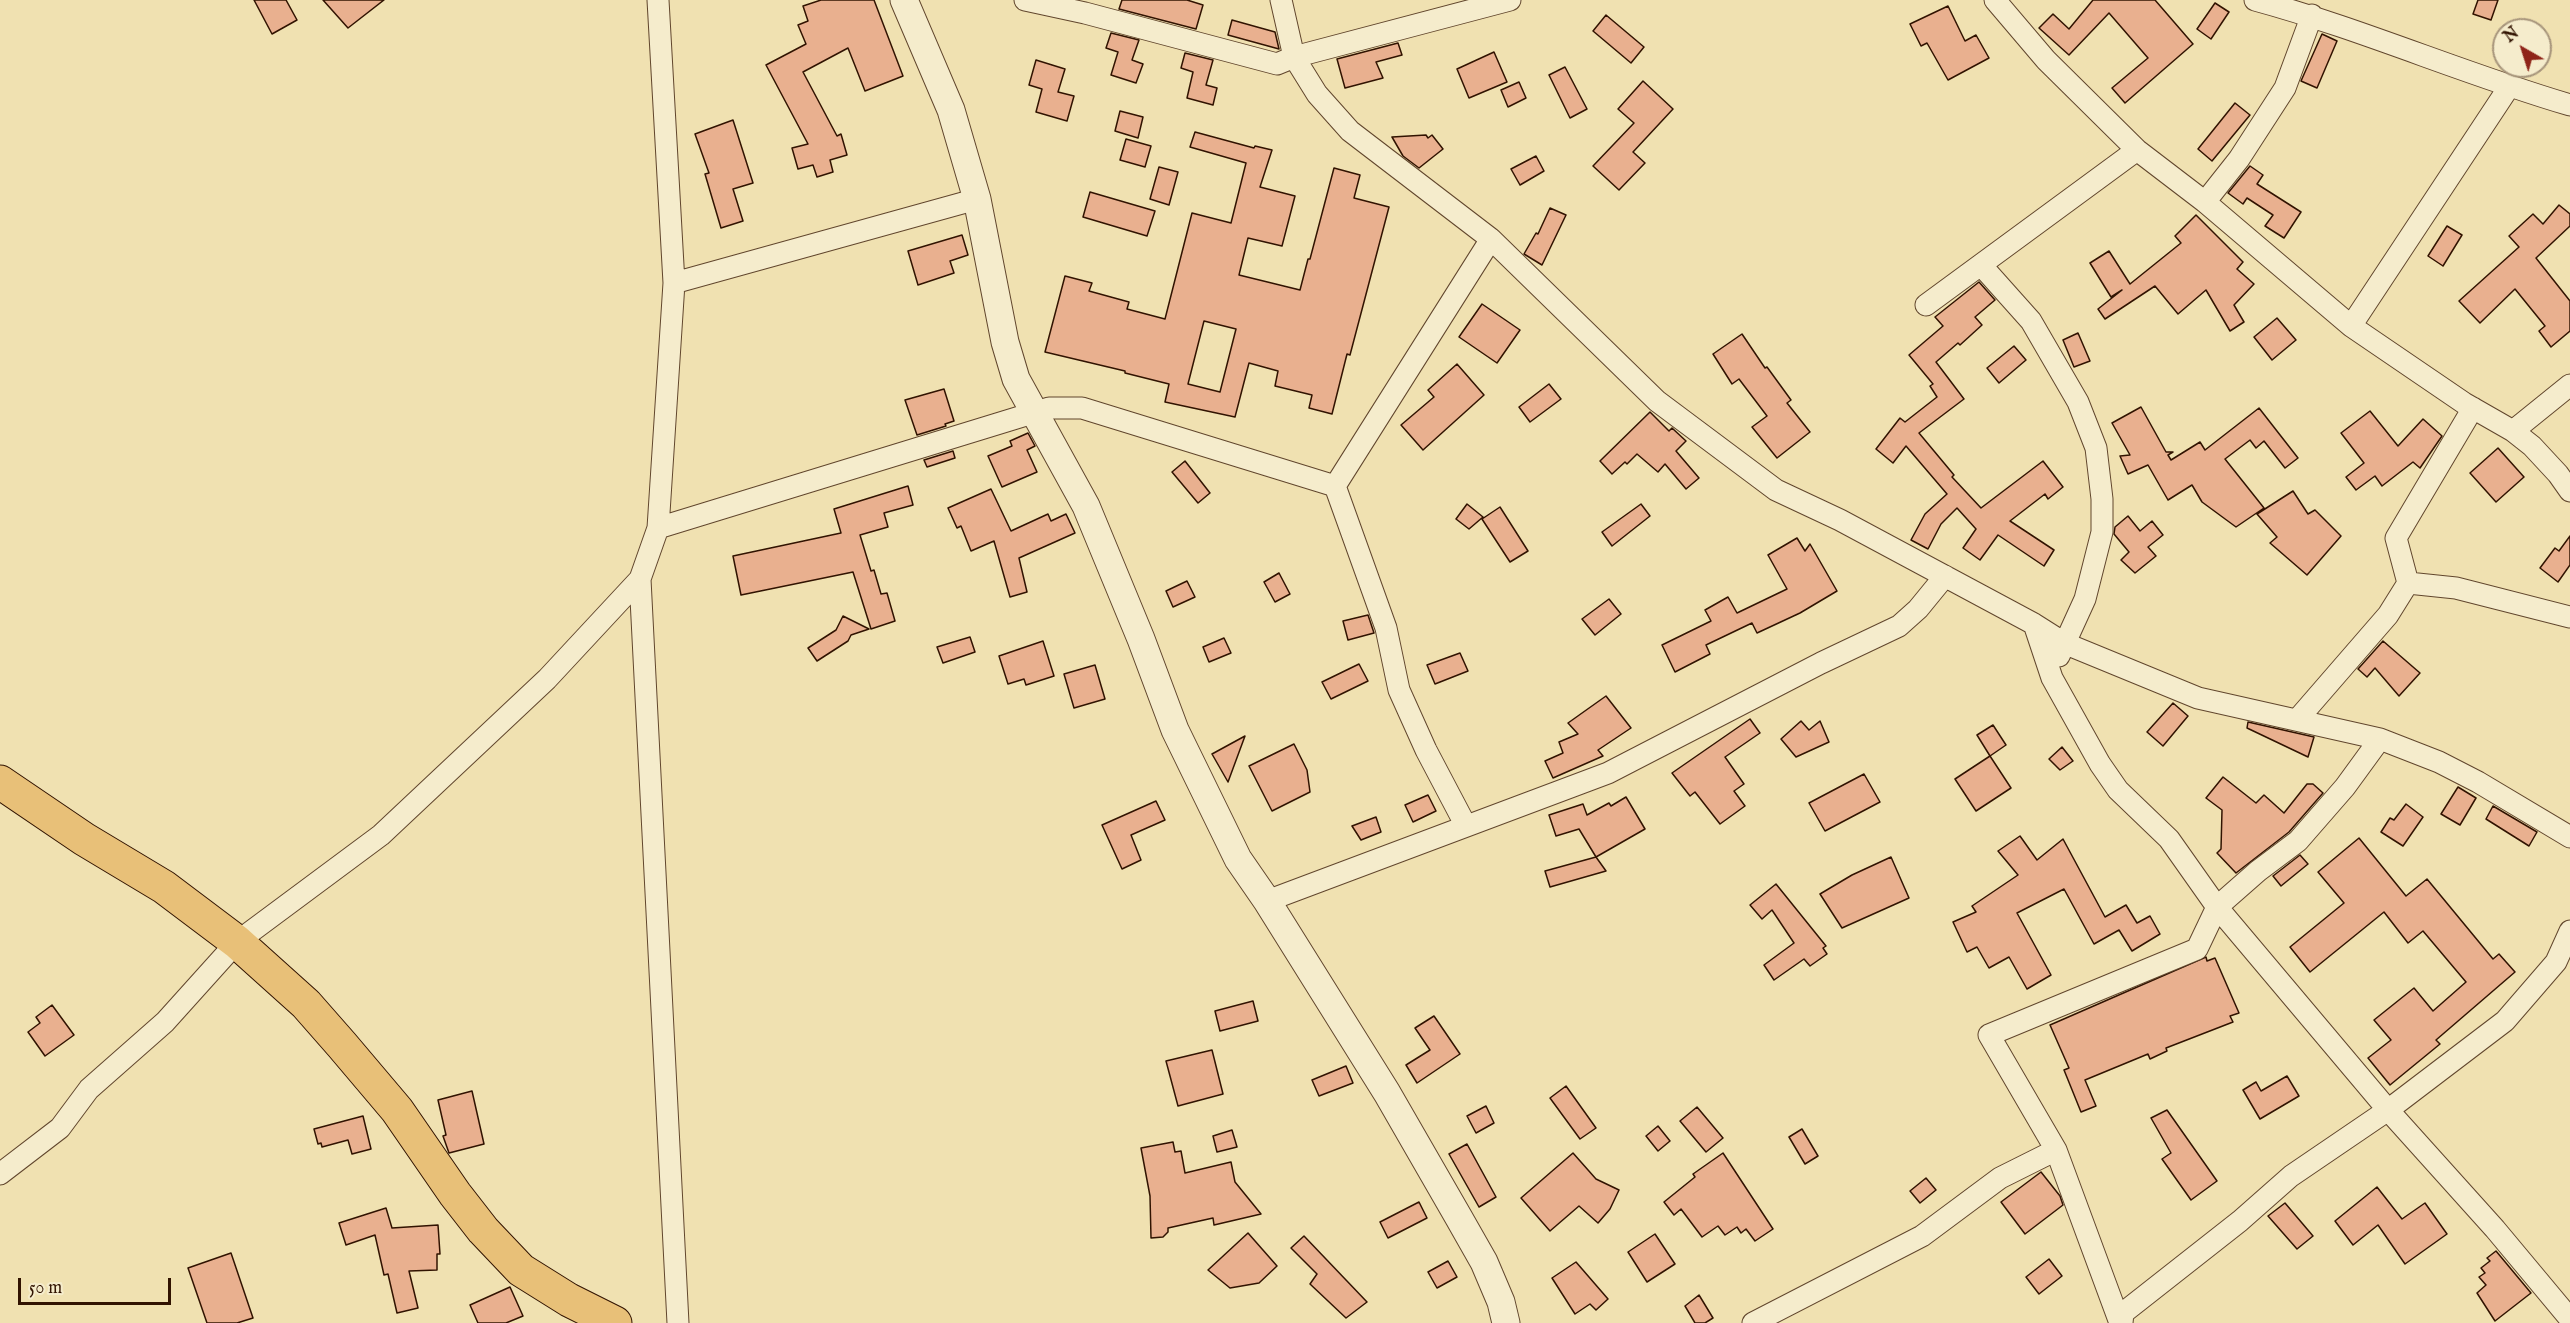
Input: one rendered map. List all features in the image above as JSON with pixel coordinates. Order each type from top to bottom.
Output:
[{"type":"main road","points":[[0,782],[84,839],[164,887],[237,942],[306,1004],[342,1045],[397,1110],[462,1203],[521,1269],[569,1300],[615,1323]]},
{"type":"street","points":[[658,0],[674,283],[658,528],[640,579],[678,1323]]},
{"type":"street","points":[[904,0],[951,110],[976,199],[1005,342],[1016,379],[1086,506],[1142,639],[1175,730],[1238,859],[1267,901],[1387,1093],[1460,1218],[1484,1262],[1501,1302],[1506,1323]]},
{"type":"street","points":[[1025,0],[1085,13],[1278,64],[1294,57],[1510,0]]},
{"type":"street","points":[[1281,0],[1294,57],[1317,94],[1350,131],[1491,239],[1657,401],[1776,490],[1840,520],[2034,624],[2064,643],[2198,698],[2380,739],[2439,762],[2570,837]]},
{"type":"street","points":[[1995,0],[2046,60],[2137,150],[2205,202],[2351,326],[2473,408],[2513,431],[2532,446],[2570,490]]},
{"type":"street","points":[[2255,0],[2312,15],[2509,87],[2570,105]]},
{"type":"street","points":[[2205,202],[2239,159],[2285,88],[2312,15]]},
{"type":"street","points":[[2351,326],[2509,87]]},
{"type":"street","points":[[1926,306],[2137,150]]},
{"type":"street","points":[[674,283],[976,199]]},
{"type":"street","points":[[1335,486],[1491,239]]},
{"type":"street","points":[[1981,265],[2031,321],[2079,402],[2096,448],[2102,499],[2102,532],[2085,599],[2064,643],[2052,678]]},
{"type":"street","points":[[2513,431],[2570,385]]},
{"type":"street","points":[[658,528],[1033,411],[1049,408],[1082,408],[1335,486]]},
{"type":"street","points":[[2297,720],[2388,615],[2408,584],[2396,538],[2473,408]]},
{"type":"street","points":[[1335,486],[1383,617],[1399,690],[1426,750],[1466,826]]},
{"type":"street","points":[[1267,901],[1608,773],[1811,668],[1899,626],[1918,609],[1945,576]]},
{"type":"street","points":[[0,1174],[60,1128],[89,1089],[165,1022],[237,942],[381,836],[547,679],[640,579]]},
{"type":"street","points":[[2408,584],[2456,588],[2570,617]]},
{"type":"street","points":[[2034,624],[2052,678],[2100,764],[2118,790],[2169,838],[2217,907],[2388,1110],[2495,1229],[2570,1319]]},
{"type":"street","points":[[2121,1323],[2056,1150],[1989,1035],[2197,949],[2217,907],[2258,871],[2298,841],[2345,788],[2380,739]]},
{"type":"street","points":[[2121,1323],[2123,1313],[2240,1221],[2291,1176],[2388,1110],[2505,1021],[2556,962],[2570,931]]},
{"type":"street","points":[[1753,1323],[1922,1236],[2000,1178],[2056,1150]]},
{"type":"building","points":[[254,0],[286,0],[297,20],[272,34]]},
{"type":"building","points":[[323,0],[384,0],[348,28]]},
{"type":"building","points":[[821,0],[874,0],[903,76],[865,91],[848,48],[803,72],[837,136],[841,134],[847,155],[830,160],[833,172],[817,177],[813,165],[798,169],[792,148],[808,144],[766,65],[806,44],[798,25],[808,21],[803,6]]},
{"type":"building","points":[[1122,0],[1187,0],[1203,5],[1196,29],[1119,9]]},
{"type":"building","points":[[2093,0],[2155,0],[2193,44],[2125,103],[2112,88],[2148,58],[2109,13],[2069,55],[2039,28],[2053,14],[2069,29]]},
{"type":"building","points":[[2478,0],[2498,0],[2491,20],[2473,14]]},
{"type":"building","points":[[2215,3],[2229,12],[2211,39],[2197,29]]},
{"type":"building","points":[[1948,6],[1965,41],[1976,35],[1989,58],[1948,80],[1927,43],[1921,46],[1910,24]]},
{"type":"building","points":[[1606,15],[1644,47],[1631,63],[1593,31]]},
{"type":"building","points":[[1232,20],[1275,32],[1279,49],[1228,35]]},
{"type":"building","points":[[1111,33],[1139,40],[1132,60],[1143,64],[1136,83],[1111,75],[1118,52],[1106,48]]},
{"type":"building","points":[[2322,34],[2337,41],[2317,88],[2301,81]]},
{"type":"building","points":[[1398,43],[1402,55],[1376,62],[1383,78],[1345,88],[1337,59]]},
{"type":"building","points":[[1494,52],[1507,82],[1469,98],[1457,69]]},
{"type":"building","points":[[1185,53],[1213,60],[1206,85],[1217,88],[1213,105],[1187,98],[1193,72],[1181,68]]},
{"type":"building","points":[[1036,60],[1065,69],[1058,92],[1074,96],[1067,121],[1036,112],[1042,89],[1029,85]]},
{"type":"building","points":[[1565,67],[1587,109],[1570,118],[1549,75]]},
{"type":"building","points":[[1643,81],[1673,109],[1633,152],[1645,163],[1619,190],[1593,166],[1634,123],[1618,109]]},
{"type":"building","points":[[1519,82],[1526,98],[1508,107],[1501,90]]},
{"type":"building","points":[[2235,103],[2250,115],[2212,161],[2198,149]]},
{"type":"building","points":[[1120,111],[1143,117],[1138,138],[1115,131]]},
{"type":"building","points":[[733,120],[753,183],[733,189],[743,221],[721,228],[705,174],[709,173],[695,134]]},
{"type":"building","points":[[1195,132],[1254,148],[1255,146],[1272,150],[1260,187],[1295,196],[1282,246],[1248,238],[1239,275],[1300,290],[1334,168],[1360,175],[1354,198],[1389,207],[1332,414],[1309,408],[1312,395],[1275,386],[1278,371],[1249,363],[1235,417],[1165,402],[1169,384],[1045,352],[1065,276],[1092,283],[1089,291],[1129,302],[1127,309],[1165,319],[1192,213],[1231,223],[1246,163],[1190,147]],"holes":[[[1204,321],[1236,329],[1220,392],[1188,384]]]},
{"type":"building","points":[[1426,135],[1428,138],[1432,135],[1443,149],[1419,168],[1403,156],[1392,137]]},
{"type":"building","points":[[1126,139],[1151,146],[1145,167],[1120,160]]},
{"type":"building","points":[[1536,156],[1544,171],[1520,185],[1511,169]]},
{"type":"building","points":[[2250,166],[2263,175],[2257,184],[2301,212],[2284,238],[2265,226],[2273,215],[2247,198],[2243,204],[2228,193]]},
{"type":"building","points":[[1159,167],[1178,172],[1169,205],[1150,199]]},
{"type":"building","points":[[1090,192],[1155,211],[1147,236],[1083,217]]},
{"type":"building","points":[[2559,205],[2570,214],[2570,226],[2536,258],[2570,301],[2570,331],[2551,347],[2539,331],[2545,326],[2515,289],[2480,323],[2459,301],[2519,247],[2509,236],[2533,214],[2543,224]]},
{"type":"building","points":[[1550,208],[1566,215],[1542,265],[1524,254],[1536,233],[1538,234]]},
{"type":"building","points":[[2196,215],[2243,262],[2237,269],[2254,284],[2234,305],[2244,322],[2230,331],[2206,290],[2178,314],[2155,286],[2105,319],[2098,309],[2122,290],[2111,297],[2090,263],[2109,251],[2130,284],[2181,243],[2175,236]]},
{"type":"building","points":[[2447,226],[2462,235],[2443,266],[2428,256]]},
{"type":"building","points":[[962,235],[968,255],[950,261],[954,273],[918,285],[908,251]]},
{"type":"building","points":[[1979,282],[1995,300],[1975,317],[1982,325],[1936,362],[1964,399],[1919,433],[1954,475],[1952,477],[1981,508],[2043,461],[2063,487],[2048,499],[2045,494],[2010,521],[2054,550],[2044,566],[1998,535],[1980,560],[1963,548],[1976,529],[1957,508],[1941,524],[1928,549],[1911,540],[1925,514],[1947,494],[1906,446],[1893,463],[1876,449],[1900,418],[1905,422],[1937,397],[1930,386],[1933,384],[1909,355],[1943,326],[1935,317]]},
{"type":"building","points":[[1482,304],[1520,330],[1497,363],[1459,337]]},
{"type":"building","points":[[2277,318],[2296,340],[2272,360],[2254,337]]},
{"type":"building","points":[[2078,333],[2090,361],[2074,367],[2063,340]]},
{"type":"building","points":[[1742,334],[1765,368],[1767,367],[1791,400],[1787,403],[1810,432],[1777,458],[1752,427],[1767,416],[1739,379],[1732,384],[1713,354]]},
{"type":"building","points":[[2014,346],[2026,360],[1999,383],[1987,368]]},
{"type":"building","points":[[1457,364],[1484,395],[1423,450],[1401,425],[1434,397],[1428,390]]},
{"type":"building","points":[[1549,384],[1561,399],[1530,422],[1519,407]]},
{"type":"building","points":[[944,389],[954,421],[945,424],[946,426],[917,435],[905,400]]},
{"type":"building","points":[[2141,407],[2166,452],[2173,452],[2168,455],[2171,460],[2200,442],[2205,450],[2259,408],[2298,458],[2285,468],[2264,441],[2256,448],[2250,440],[2225,459],[2264,508],[2236,527],[2202,502],[2192,485],[2168,500],[2148,465],[2128,474],[2120,456],[2130,455],[2112,423]]},
{"type":"building","points":[[2370,411],[2398,446],[2423,419],[2442,436],[2420,468],[2413,462],[2382,486],[2375,476],[2356,490],[2346,477],[2364,463],[2341,433]]},
{"type":"building","points":[[1650,412],[1669,431],[1672,428],[1686,441],[1676,451],[1699,478],[1686,489],[1665,464],[1658,472],[1637,454],[1612,474],[1600,461]]},
{"type":"building","points":[[1028,433],[1035,446],[1027,450],[1037,472],[1002,487],[988,456],[1012,446],[1010,441]]},
{"type":"building","points":[[2498,448],[2524,477],[2496,502],[2470,473]]},
{"type":"building","points":[[953,451],[955,458],[927,467],[924,460]]},
{"type":"building","points":[[1185,461],[1210,493],[1198,503],[1172,472]]},
{"type":"building","points":[[908,486],[913,505],[884,513],[888,527],[860,535],[871,571],[874,570],[881,594],[887,593],[895,621],[871,629],[853,572],[741,595],[733,556],[841,533],[834,509]]},
{"type":"building","points":[[991,489],[1011,531],[1048,514],[1051,521],[1066,514],[1075,533],[1019,558],[1027,592],[1010,597],[994,541],[971,551],[961,526],[957,528],[948,508]]},
{"type":"building","points":[[2293,491],[2308,514],[2315,510],[2341,536],[2307,575],[2270,543],[2277,537],[2257,514]]},
{"type":"building","points":[[1467,504],[1483,517],[1469,529],[1456,519]]},
{"type":"building","points":[[1641,504],[1650,516],[1612,546],[1602,532]]},
{"type":"building","points":[[1500,507],[1528,551],[1510,562],[1482,519]]},
{"type":"building","points":[[2128,516],[2140,531],[2152,521],[2163,535],[2148,547],[2156,556],[2135,573],[2121,560],[2129,552],[2114,534],[2115,527]]},
{"type":"building","points":[[2570,536],[2570,565],[2558,582],[2540,568],[2555,548],[2559,551]]},
{"type":"building","points":[[1797,538],[1805,551],[1810,544],[1837,591],[1800,613],[1757,633],[1752,623],[1706,645],[1710,654],[1675,672],[1662,645],[1711,621],[1705,610],[1728,597],[1737,613],[1787,589],[1768,555]]},
{"type":"building","points":[[1279,573],[1290,594],[1275,602],[1264,582]]},
{"type":"building","points":[[1187,581],[1195,597],[1173,607],[1166,591]]},
{"type":"building","points":[[1609,599],[1621,614],[1595,635],[1582,619]]},
{"type":"building","points":[[1368,615],[1374,633],[1348,640],[1343,621]]},
{"type":"building","points":[[843,616],[869,629],[851,635],[848,641],[817,661],[808,648],[836,630]]},
{"type":"building","points":[[970,637],[975,652],[943,663],[937,647]]},
{"type":"building","points":[[1224,638],[1231,653],[1209,662],[1203,647]]},
{"type":"building","points":[[1043,641],[1054,676],[1026,685],[1024,679],[1008,684],[999,656]]},
{"type":"building","points":[[2383,641],[2420,673],[2399,696],[2375,668],[2367,677],[2358,669]]},
{"type":"building","points":[[1460,653],[1468,671],[1435,684],[1427,665]]},
{"type":"building","points":[[1359,664],[1368,681],[1331,699],[1322,682]]},
{"type":"building","points":[[1095,665],[1105,699],[1074,708],[1064,674]]},
{"type":"building","points":[[1606,696],[1631,728],[1598,750],[1603,756],[1553,778],[1545,761],[1563,753],[1559,742],[1578,734],[1568,723]]},
{"type":"building","points":[[2173,703],[2188,716],[2163,746],[2147,732]]},
{"type":"building","points":[[1750,719],[1760,733],[1725,757],[1744,784],[1734,791],[1745,806],[1720,824],[1695,792],[1690,796],[1672,773]]},
{"type":"building","points":[[1801,721],[1809,730],[1820,721],[1829,742],[1796,757],[1781,739]]},
{"type":"building","points":[[2248,722],[2314,737],[2308,757],[2247,728]]},
{"type":"building","points":[[1993,725],[2006,745],[1990,756],[1977,735]]},
{"type":"building","points":[[1245,736],[1228,782],[1212,754]]},
{"type":"building","points":[[1294,744],[1307,770],[1310,792],[1272,811],[1249,766]]},
{"type":"building","points":[[2062,747],[2073,761],[2060,770],[2049,759]]},
{"type":"building","points":[[1990,756],[2011,788],[1976,811],[1955,779]]},
{"type":"building","points":[[1864,774],[1880,802],[1825,831],[1809,803]]},
{"type":"building","points":[[2223,777],[2256,803],[2264,795],[2284,813],[2307,784],[2313,784],[2323,793],[2289,832],[2236,873],[2217,853],[2221,849],[2222,810],[2206,798]]},
{"type":"building","points":[[2458,787],[2476,798],[2460,825],[2441,814]]},
{"type":"building","points":[[1428,795],[1436,811],[1413,822],[1405,805]]},
{"type":"building","points":[[1626,797],[1645,829],[1596,857],[1579,829],[1556,836],[1549,815],[1583,804],[1587,815],[1609,803],[1611,806]]},
{"type":"building","points":[[1156,801],[1165,820],[1131,835],[1141,860],[1122,869],[1102,825]]},
{"type":"building","points":[[2406,804],[2423,817],[2403,846],[2381,832],[2390,818],[2394,820]]},
{"type":"building","points":[[2493,806],[2537,832],[2529,846],[2486,819]]},
{"type":"building","points":[[1376,817],[1381,832],[1361,840],[1352,826]]},
{"type":"building","points":[[2020,836],[2037,860],[2063,839],[2105,917],[2126,905],[2137,923],[2150,916],[2160,934],[2132,951],[2119,930],[2094,944],[2064,889],[2017,913],[2051,975],[2027,989],[2009,957],[1989,968],[1977,947],[1967,952],[1953,922],[1976,912],[1972,906],[2018,875],[1998,851]]},
{"type":"building","points":[[2359,838],[2406,896],[2427,879],[2493,959],[2499,954],[2515,972],[2436,1040],[2440,1044],[2390,1085],[2368,1058],[2391,1040],[2374,1020],[2414,988],[2433,1011],[2466,982],[2423,931],[2408,943],[2384,912],[2310,972],[2290,947],[2344,903],[2318,872]]},
{"type":"building","points":[[2300,855],[2308,864],[2281,886],[2273,876]]},
{"type":"building","points":[[1596,857],[1606,871],[1550,887],[1545,871]]},
{"type":"building","points":[[1891,857],[1909,898],[1842,928],[1820,894],[1852,875]]},
{"type":"building","points":[[1776,884],[1826,946],[1823,948],[1827,954],[1810,966],[1804,959],[1774,980],[1764,965],[1794,943],[1772,910],[1762,919],[1750,905]]},
{"type":"building","points":[[2206,957],[2207,961],[2215,958],[2239,1013],[2230,1016],[2233,1022],[2166,1048],[2167,1051],[2150,1059],[2148,1054],[2085,1080],[2096,1106],[2081,1112],[2064,1070],[2069,1068],[2050,1025]]},
{"type":"building","points":[[1253,1001],[1258,1021],[1220,1031],[1215,1011]]},
{"type":"building","points":[[52,1005],[74,1035],[45,1056],[28,1032],[40,1023],[36,1017]]},
{"type":"building","points":[[1434,1016],[1460,1054],[1417,1083],[1406,1065],[1430,1050],[1415,1028]]},
{"type":"building","points":[[1212,1050],[1223,1094],[1178,1106],[1166,1061]]},
{"type":"building","points":[[1346,1066],[1353,1083],[1319,1096],[1312,1080]]},
{"type":"building","points":[[2287,1076],[2299,1096],[2260,1119],[2243,1090],[2256,1082],[2261,1091]]},
{"type":"building","points":[[1566,1086],[1596,1128],[1580,1139],[1550,1098]]},
{"type":"building","points":[[472,1091],[484,1144],[449,1153],[443,1136],[446,1135],[438,1100]]},
{"type":"building","points":[[1486,1106],[1494,1123],[1476,1133],[1467,1116]]},
{"type":"building","points":[[1697,1107],[1723,1138],[1706,1152],[1680,1121]]},
{"type":"building","points":[[2167,1110],[2217,1181],[2191,1200],[2162,1159],[2171,1153],[2151,1118]]},
{"type":"building","points":[[363,1116],[371,1149],[352,1154],[348,1140],[322,1147],[321,1143],[318,1144],[314,1129]]},
{"type":"building","points":[[1658,1126],[1670,1141],[1658,1151],[1646,1136]]},
{"type":"building","points":[[1802,1129],[1818,1156],[1805,1164],[1789,1137]]},
{"type":"building","points":[[1232,1130],[1237,1147],[1217,1152],[1213,1136]]},
{"type":"building","points":[[1173,1142],[1175,1152],[1181,1151],[1185,1173],[1231,1162],[1235,1182],[1261,1214],[1214,1225],[1213,1218],[1168,1228],[1168,1232],[1163,1237],[1151,1238],[1150,1196],[1141,1148]]},
{"type":"building","points":[[1467,1144],[1496,1197],[1479,1207],[1449,1154]]},
{"type":"building","points":[[1573,1153],[1596,1179],[1619,1190],[1610,1209],[1598,1223],[1579,1206],[1550,1231],[1521,1198]]},
{"type":"building","points":[[1723,1153],[1773,1229],[1755,1241],[1746,1229],[1741,1233],[1737,1227],[1725,1235],[1718,1226],[1702,1237],[1681,1209],[1674,1215],[1664,1202],[1695,1177],[1693,1174]]},
{"type":"building","points":[[2041,1172],[2060,1196],[2063,1205],[2025,1234],[2001,1202]]},
{"type":"building","points":[[1926,1178],[1936,1190],[1920,1203],[1910,1191]]},
{"type":"building","points":[[2377,1187],[2402,1219],[2425,1203],[2447,1234],[2405,1264],[2378,1225],[2353,1245],[2335,1221]]},
{"type":"building","points":[[1419,1202],[1427,1218],[1388,1238],[1380,1222]]},
{"type":"building","points":[[2285,1203],[2313,1236],[2297,1249],[2268,1216]]},
{"type":"building","points":[[386,1208],[392,1228],[438,1225],[440,1254],[437,1254],[437,1270],[409,1271],[418,1308],[397,1313],[388,1274],[384,1275],[375,1235],[346,1245],[339,1223]]},
{"type":"building","points":[[1248,1233],[1277,1266],[1259,1283],[1230,1288],[1208,1270]]},
{"type":"building","points":[[1655,1234],[1675,1264],[1647,1282],[1628,1252]]},
{"type":"building","points":[[1304,1236],[1367,1302],[1346,1318],[1310,1284],[1317,1274],[1291,1248]]},
{"type":"building","points":[[2496,1251],[2531,1293],[2495,1321],[2477,1293],[2486,1285],[2479,1277],[2485,1273],[2481,1268],[2490,1261],[2487,1258]]},
{"type":"building","points":[[231,1253],[253,1318],[237,1323],[207,1323],[188,1268]]},
{"type":"building","points":[[2049,1259],[2062,1276],[2039,1294],[2026,1277]]},
{"type":"building","points":[[1448,1261],[1457,1277],[1437,1288],[1428,1272]]},
{"type":"building","points":[[1576,1262],[1608,1299],[1596,1310],[1590,1304],[1575,1314],[1552,1278]]},
{"type":"building","points":[[510,1287],[523,1316],[506,1323],[478,1323],[470,1305]]},
{"type":"building","points":[[1699,1295],[1713,1318],[1705,1323],[1695,1323],[1685,1306]]}]
